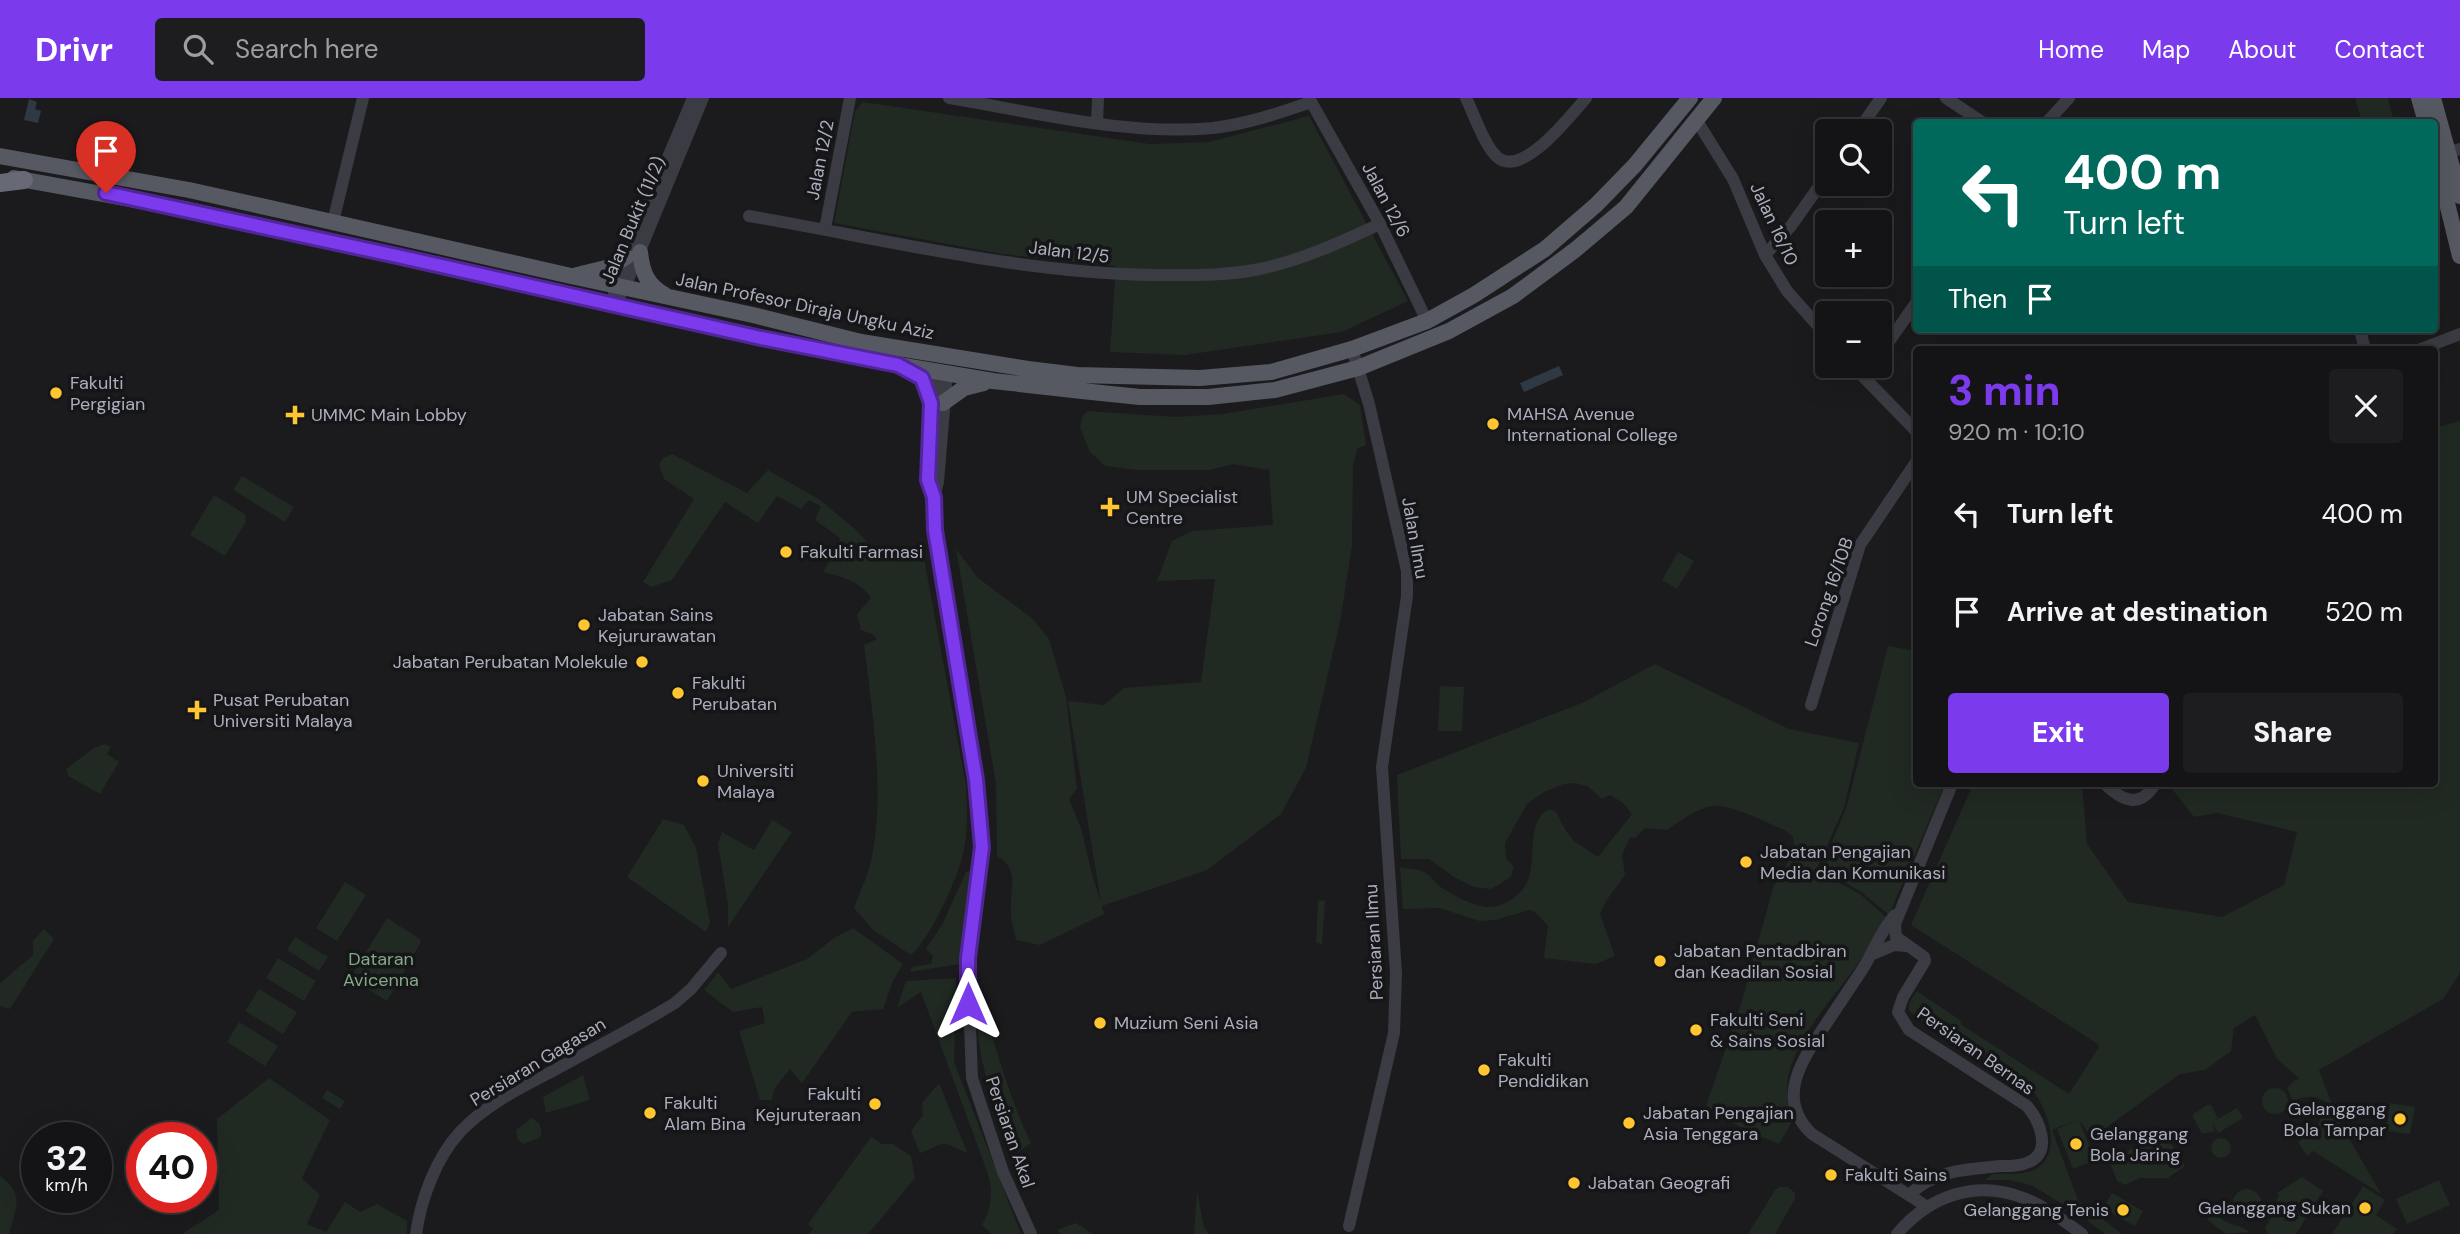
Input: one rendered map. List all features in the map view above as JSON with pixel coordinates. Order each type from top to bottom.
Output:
[{"type":"highway","points":[[0,183],[24,180]]},
{"type":"main road","name":"Jalan Profesor Diraja Ungku Aziz","points":[[0,156],[189,190],[753,315],[861,342],[1028,369],[1130,378],[1200,378],[1271,372],[1352,349],[1427,321],[1474,295],[1545,249],[1596,205],[1635,165],[1690,98]]},
{"type":"main road","name":"Jalan Profesor Diraja Ungku Aziz","points":[[0,175],[174,206],[761,338],[898,365],[993,381],[1140,397],[1208,397],[1275,390],[1358,368],[1450,331],[1513,296],[1575,250],[1626,207],[1714,98]]},
{"type":"main road","points":[[2419,98],[2425,119]]},
{"type":"main road","points":[[2433,98],[2438,119]]},
{"type":"main road","points":[[2438,120],[2460,256]]},
{"type":"main road","points":[[2445,152],[2460,196]]},
{"type":"main road","points":[[571,276],[610,267],[633,255],[655,289],[671,298]]},
{"type":"main road","points":[[890,346],[941,371],[1028,369]]},
{"type":"main road","points":[[898,365],[922,378],[937,403],[964,388],[993,381]]},
{"type":"street","points":[[333,222],[363,98]]},
{"type":"street","name":"Jalan Bukit (11/2)","points":[[633,255],[693,98]]},
{"type":"street","name":"Jalan Bukit (11/2)","points":[[614,304],[703,98]]},
{"type":"street","name":"Jalan 12/2","points":[[825,229],[850,98]]},
{"type":"street","points":[[949,98],[1163,130],[1215,128],[1265,118],[1310,100]]},
{"type":"street","points":[[1097,122],[1098,98]]},
{"type":"street","points":[[1466,98],[1491,148],[1498,158],[1509,163],[1518,162],[1535,151],[1586,98]]},
{"type":"street","points":[[1866,119],[1881,98]]},
{"type":"street","points":[[1946,98],[1978,119]]},
{"type":"street","points":[[2050,119],[2069,98]]},
{"type":"street","name":"Jalan 12/6","points":[[1310,100],[1380,224],[1427,321]]},
{"type":"street","name":"Jalan 16/10","points":[[1697,121],[1733,179],[1765,255],[1787,291],[1815,322]]},
{"type":"street","points":[[1765,255],[1791,226],[1815,192]]},
{"type":"street","name":"Jalan 12/5","points":[[749,216],[1003,262],[1113,275],[1200,276],[1259,269],[1322,250],[1380,224]]},
{"type":"street","points":[[1892,337],[1913,307]]},
{"type":"street","points":[[2428,346],[2460,334]]},
{"type":"street","name":"Jalan Ilmu","points":[[1352,349],[1369,404],[1407,571],[1382,778]]},
{"type":"street","name":"Persiaran Akal","points":[[941,371],[928,480],[934,497],[935,530],[976,780],[982,847],[968,958],[972,1078],[1003,1172],[1031,1234]]},
{"type":"street","points":[[1873,378],[1913,427]]},
{"type":"street","name":"Lorong 16/10B","points":[[1811,705],[1860,545],[1913,466]]},
{"type":"street","name":"Persiaran Ilmu","points":[[1348,1231],[1394,1033],[1396,973],[1382,778]]},
{"type":"street","name":"Persiaran Bernas","points":[[1910,1195],[1924,1184],[1948,1174],[2031,1162],[2040,1153],[2042,1138],[2035,1116],[2021,1100],[1909,1030],[1900,1018],[1898,1007],[1925,961],[1924,957],[1896,937],[1894,931],[1899,912],[1951,787]]},
{"type":"street","points":[[2108,787],[2121,798],[2133,801],[2150,792],[2153,787]]},
{"type":"street","points":[[1899,912],[1801,1061],[1794,1086],[1794,1099],[1801,1124],[1812,1134],[1926,1206]]},
{"type":"street","points":[[1873,954],[1894,945],[1906,946]]},
{"type":"street","name":"Persiaran Gagasan","points":[[416,1234],[421,1209],[434,1175],[445,1152],[460,1132],[514,1092],[675,1003],[691,989],[721,953]]},
{"type":"street","points":[[1897,1234],[1926,1206],[1938,1199],[1960,1193],[1978,1192],[2009,1194],[2044,1208],[2082,1234]]},
{"type":"green space","points":[[2355,98],[2388,98],[2393,119],[2361,119]]},
{"type":"green space","points":[[863,102],[1150,144],[1209,142],[1309,116],[1408,301],[1342,332],[1185,355],[1110,352],[1116,266],[1002,254],[834,223],[855,111]]},
{"type":"green space","points":[[1344,394],[1360,405],[1366,445],[1357,449],[1353,466],[1352,546],[1340,622],[1306,768],[1281,814],[1207,870],[1102,906],[1104,914],[1040,945],[1016,940],[1011,915],[1011,874],[1009,867],[997,856],[996,784],[956,549],[978,578],[1033,619],[1049,639],[1066,697],[1077,789],[1069,799],[1082,831],[1101,902],[1068,701],[1104,705],[1124,688],[1201,682],[1215,579],[1157,581],[1172,541],[1192,531],[1273,525],[1269,470],[1233,464],[1209,470],[1137,470],[1105,466],[1090,452],[1080,428],[1082,417],[1088,411],[1176,417],[1222,414]]},
{"type":"green space","points":[[2460,421],[2460,973],[2443,999],[2319,1070],[2333,1107],[2314,1097],[2293,1101],[2287,1088],[2300,1079],[2277,1059],[2255,1015],[2234,1028],[2231,1051],[2205,1070],[2180,1074],[2096,1135],[2089,1134],[2079,1120],[2095,1160],[2073,1169],[2057,1129],[2079,1119],[2052,1130],[2078,1200],[2122,1234],[2105,1234],[2033,1186],[2010,1180],[1985,1180],[1992,1174],[2031,1171],[2045,1161],[2050,1151],[2051,1139],[2046,1115],[2028,1085],[1915,1016],[1909,1010],[1909,1003],[1917,991],[1960,1020],[1962,1025],[2069,1094],[2099,1047],[1911,925],[1972,787],[2082,787],[2087,844],[2128,902],[2222,917],[2284,885],[2297,832],[2217,813],[2194,817],[2170,787],[2438,787],[2438,427]]},
{"type":"green space","points":[[672,454],[747,493],[768,470],[820,500],[854,528],[878,553],[923,553],[966,785],[967,822],[965,844],[952,887],[928,934],[911,955],[873,930],[854,908],[871,863],[876,832],[876,751],[864,645],[877,639],[861,630],[857,614],[871,598],[856,584],[823,572],[840,538],[815,520],[821,506],[809,500],[801,509],[777,496],[758,523],[725,502],[672,580],[651,587],[643,582],[694,499],[664,479],[659,465],[663,458]]},
{"type":"green space","points":[[242,476],[294,507],[285,522],[233,490]]},
{"type":"green space","points":[[214,495],[245,514],[246,522],[225,556],[190,535]]},
{"type":"green space","points":[[1678,552],[1694,561],[1677,589],[1662,580]]},
{"type":"green space","points":[[1888,646],[1913,650],[1913,787],[1944,787],[1889,915],[1860,891],[1820,869],[1846,809]]},
{"type":"green space","points":[[1655,664],[1789,729],[1859,743],[1844,808],[1816,870],[1860,894],[1886,917],[1861,959],[1810,1028],[1794,1057],[1787,1085],[1792,1122],[1779,1144],[1745,1130],[1706,1106],[1741,1004],[1773,888],[1791,857],[1793,837],[1786,831],[1739,811],[1712,806],[1694,813],[1667,830],[1645,828],[1635,838],[1630,837],[1622,855],[1625,875],[1600,914],[1615,956],[1596,964],[1544,958],[1548,926],[1535,912],[1529,910],[1496,920],[1479,921],[1440,908],[1403,909],[1400,867],[1426,873],[1442,888],[1466,901],[1479,906],[1495,907],[1523,890],[1529,878],[1535,827],[1540,817],[1549,809],[1556,812],[1574,841],[1598,857],[1632,814],[1623,803],[1610,795],[1602,799],[1587,786],[1575,783],[1564,784],[1544,792],[1527,804],[1505,843],[1506,859],[1514,866],[1511,877],[1491,889],[1474,887],[1429,859],[1401,859],[1397,775],[1582,703]]},
{"type":"green space","points":[[1440,686],[1464,687],[1462,731],[1438,731]]},
{"type":"green space","points":[[105,744],[111,747],[107,754],[119,762],[100,794],[68,776],[66,769],[94,748]]},
{"type":"green space","points":[[663,819],[684,825],[696,848],[710,923],[706,932],[627,877]]},
{"type":"green space","points":[[772,820],[792,832],[728,927],[728,904],[718,844],[722,832],[754,850]]},
{"type":"green space","points":[[972,869],[960,964],[910,972],[912,967],[931,964],[933,956],[926,949],[942,925],[966,872]]},
{"type":"green space","points":[[345,882],[366,895],[337,941],[316,928]]},
{"type":"green space","points":[[1318,900],[1325,901],[1322,944],[1316,943]]},
{"type":"green space","name":"Dataran Avicenna","points":[[387,918],[421,942],[387,1001],[350,978]]},
{"type":"green space","points":[[853,928],[903,964],[893,981],[883,1009],[852,1012],[802,1083],[790,1069],[774,1089],[772,1100],[760,1100],[739,1031],[765,1023],[762,1007],[733,1012],[704,990],[718,972],[731,989],[807,959],[834,938]]},
{"type":"green space","points":[[44,929],[54,939],[10,1009],[0,1006],[0,983],[33,955],[33,941]]},
{"type":"green space","points":[[295,937],[328,957],[319,971],[287,950]]},
{"type":"green space","points":[[278,958],[316,981],[304,1001],[266,978]]},
{"type":"green space","points":[[956,978],[954,1062],[1021,1234],[992,1234],[982,1225],[991,1200],[988,1174],[921,992],[897,1008],[906,981]]},
{"type":"green space","points":[[259,989],[297,1012],[283,1034],[245,1011]]},
{"type":"green space","points":[[976,991],[1015,1106],[1031,1143],[1018,1152],[985,1073],[978,1035]]},
{"type":"green space","points":[[239,1022],[278,1046],[265,1066],[227,1042]]},
{"type":"green space","points":[[583,1075],[590,1100],[546,1113],[543,1097]]},
{"type":"green space","points":[[269,1078],[330,1120],[302,1178],[320,1195],[307,1224],[326,1232],[345,1202],[360,1212],[377,1204],[407,1221],[407,1234],[182,1234],[219,1210],[217,1119]]},
{"type":"green space","points":[[939,1083],[967,1152],[944,1144],[920,1153],[911,1131],[923,1115],[922,1103]]},
{"type":"green space","points":[[2275,1088],[2284,1092],[2288,1101],[2284,1110],[2275,1114],[2266,1110],[2262,1101],[2266,1092]]},
{"type":"green space","points":[[327,1090],[345,1101],[340,1109],[322,1098]]},
{"type":"green space","name":"Gelanggang Bola Tampar","points":[[2390,1103],[2415,1107],[2410,1134],[2386,1131]]},
{"type":"green space","points":[[2211,1105],[2218,1118],[2214,1121],[2237,1108],[2243,1118],[2218,1133],[2212,1122],[2215,1131],[2202,1134],[2192,1115]]},
{"type":"green space","points":[[2332,1109],[2381,1194],[2313,1151],[2307,1156],[2298,1142],[2316,1129],[2321,1118]]},
{"type":"green space","points":[[531,1118],[539,1123],[542,1134],[539,1138],[523,1144],[517,1138],[516,1130]]},
{"type":"green space","points":[[2162,1128],[2185,1166],[2168,1178],[2140,1178],[2125,1185],[2117,1181],[2110,1163]]},
{"type":"green space","points":[[871,1137],[882,1144],[893,1144],[911,1156],[915,1178],[868,1234],[808,1234],[813,1229],[808,1224]]},
{"type":"green space","points":[[2221,1138],[2228,1141],[2231,1148],[2228,1155],[2221,1158],[2214,1155],[2211,1148],[2214,1141]]},
{"type":"green space","points":[[0,1176],[16,1195],[16,1209],[9,1234],[0,1234]]},
{"type":"green space","points":[[1685,1176],[1702,1187],[1697,1195],[1680,1185]]},
{"type":"green space","points":[[2302,1177],[2323,1191],[2296,1234],[2268,1234],[2265,1228],[2276,1210],[2279,1196],[2277,1193]]},
{"type":"green space","points":[[2439,1180],[2450,1205],[2407,1224],[2396,1199]]},
{"type":"green space","name":"Gelanggang Sukan","points":[[2363,1186],[2385,1200],[2376,1215],[2397,1229],[2393,1234],[2332,1234]]},
{"type":"green space","points":[[1788,1187],[1795,1193],[1795,1199],[1775,1234],[1748,1234],[1775,1190]]},
{"type":"green space","points":[[2247,1189],[2257,1193],[2261,1203],[2257,1213],[2247,1217],[2237,1213],[2233,1203],[2237,1193]]},
{"type":"green space","points":[[1197,1191],[1204,1227],[1209,1234],[1194,1234]]},
{"type":"green space","name":"Gelanggang Tenis","points":[[2112,1193],[2143,1211],[2135,1226],[2103,1208]]},
{"type":"green space","points":[[2209,1215],[2217,1215],[2249,1232],[2226,1234],[2208,1220]]},
{"type":"green space","points":[[1076,1223],[1093,1234],[1061,1234],[1057,1230]]},
{"type":"shaded area","points":[[29,99],[37,102],[35,109],[41,111],[38,123],[24,120]]},
{"type":"shaded area","points":[[1559,366],[1563,375],[1524,392],[1520,383]]},
{"type":"place","name":"Fakulti Pergigian","points":[[56,393]]},
{"type":"place","name":"UMMC Main Lobby","points":[[295,415]]},
{"type":"place","name":"MAHSA Avenue International College","points":[[1493,424]]},
{"type":"place","name":"UM Specialist Centre","points":[[1110,507]]},
{"type":"place","name":"Fakulti Farmasi","points":[[786,552]]},
{"type":"place","name":"Jabatan Sains Kejururawatan","points":[[584,625]]},
{"type":"place","name":"Jabatan Perubatan Molekule","points":[[642,662]]},
{"type":"place","name":"Fakulti Perubatan","points":[[678,693]]},
{"type":"place","name":"Pusat Perubatan Universiti Malaya","points":[[197,710]]},
{"type":"place","name":"Universiti Malaya","points":[[703,781]]},
{"type":"place","name":"Jabatan Pengajian Media dan Komunikasi","points":[[1746,862]]},
{"type":"place","name":"Jabatan Pentadbiran dan Keadilan Sosial","points":[[1660,961]]},
{"type":"place","name":"Muzium Seni Asia","points":[[1100,1023]]},
{"type":"place","name":"Fakulti Seni & Sains Sosial","points":[[1696,1030]]},
{"type":"place","name":"Fakulti Pendidikan","points":[[1484,1070]]},
{"type":"place","name":"Fakulti Kejuruteraan","points":[[875,1104]]},
{"type":"place","name":"Fakulti Alam Bina","points":[[650,1113]]},
{"type":"place","name":"Gelanggang Bola Tampar","points":[[2400,1119]]},
{"type":"place","name":"Jabatan Pengajian Asia Tenggara","points":[[1629,1123]]},
{"type":"place","name":"Gelanggang Bola Jaring","points":[[2076,1144]]},
{"type":"place","name":"Fakulti Sains","points":[[1831,1175]]},
{"type":"place","name":"Jabatan Geografi","points":[[1574,1183]]},
{"type":"place","name":"Gelanggang Sukan","points":[[2365,1208]]},
{"type":"place","name":"Gelanggang Tenis","points":[[2123,1210]]},
{"type":"route","points":[[106,193],[761,338],[898,365],[922,378],[931,403],[928,481],[934,497],[935,530],[980,816],[982,847],[968,958],[968,1004]]}]
